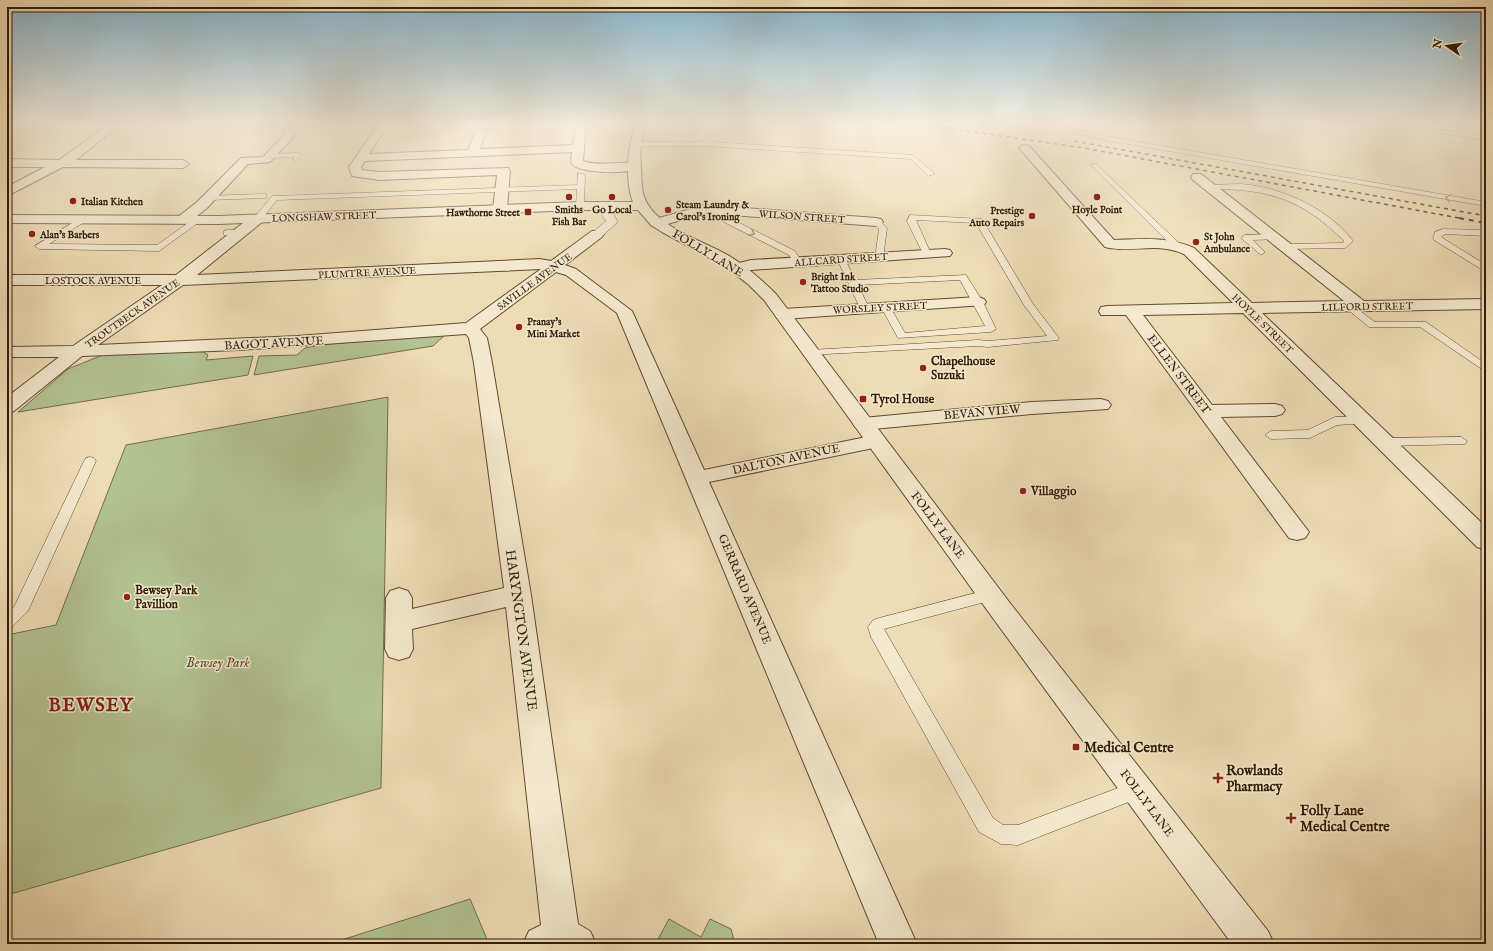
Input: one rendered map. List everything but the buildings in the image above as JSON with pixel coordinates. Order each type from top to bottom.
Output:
[{"type":"street","points":[[7,192],[51,169]]},
{"type":"street","points":[[183,220],[237,169]]},
{"type":"street","points":[[355,169],[354,171],[360,174],[367,175],[504,171],[504,190],[500,209]]},
{"type":"street","points":[[635,169],[637,196],[649,214]]},
{"type":"street","name":"HOYLE STREET","points":[[1044,169],[1110,244],[1160,244],[1177,246],[1189,251],[1364,420],[1486,541]]},
{"type":"street","points":[[1197,177],[1288,248],[1354,306]]},
{"type":"street","name":"LONGSHAW STREET","points":[[7,219],[257,219],[580,206],[649,214]]},
{"type":"street","name":"WILSON STREET","points":[[649,214],[705,209],[876,222]]},
{"type":"street","points":[[597,234],[612,222],[607,214],[609,210]]},
{"type":"street","name":"FOLLY LANE","points":[[649,214],[736,268],[761,287],[783,314],[1137,790],[1255,944]]},
{"type":"street","name":"TROUTBECK AVENUE","points":[[7,407],[76,352],[180,280],[234,233],[257,219]]},
{"type":"street","name":"SAVILLE AVENUE","points":[[471,328],[597,234]]},
{"type":"street","name":"ALLCARD STREET","points":[[736,268],[751,265],[946,253]]},
{"type":"street","name":"PLUMTRE AVENUE","points":[[180,280],[530,263],[554,266]]},
{"type":"street","name":"GERRARD AVENUE","points":[[554,266],[570,272],[624,311],[898,944]]},
{"type":"street","name":"LOSTOCK AVENUE","points":[[7,280],[180,280]]},
{"type":"street","name":"WORSLEY STREET","points":[[783,314],[978,302]]},
{"type":"street","name":"LILFORD STREET","points":[[1248,309],[1486,304]]},
{"type":"street","points":[[1107,310],[1248,309]]},
{"type":"street","name":"ELLEN STREET","points":[[1131,310],[1297,532]]},
{"type":"street","name":"BAGOT AVENUE","points":[[7,352],[76,352],[348,339],[471,328]]},
{"type":"street","name":"HARYNGTON AVENUE","points":[[471,328],[478,338],[483,363],[518,595],[560,941]]},
{"type":"street","name":"BEVAN VIEW","points":[[870,432],[1032,408],[1101,405]]},
{"type":"street","points":[[1206,411],[1275,410]]},
{"type":"street","name":"DALTON AVENUE","points":[[697,478],[870,432]]},
{"type":"street","points":[[398,649],[399,610],[518,595]]},
{"type":"lane","points":[[926,169],[931,174]]},
{"type":"lane","points":[[1098,169],[1177,246]]},
{"type":"lane","points":[[1286,169],[1486,204]]},
{"type":"lane","points":[[580,206],[581,175]]},
{"type":"lane","points":[[257,219],[275,198],[581,187]]},
{"type":"lane","points":[[1210,187],[1245,187],[1275,193],[1292,200],[1314,213],[1341,232],[1349,242],[1345,245],[1288,248]]},
{"type":"lane","points":[[208,198],[263,196]]},
{"type":"lane","points":[[705,209],[792,253],[798,262]]},
{"type":"lane","points":[[812,353],[978,343],[988,344],[1054,338],[1030,305],[979,221],[913,217],[911,221],[927,254]]},
{"type":"lane","points":[[85,219],[39,246],[159,248],[198,220]]},
{"type":"lane","points":[[876,222],[883,228],[880,251],[882,257]]},
{"type":"lane","points":[[1486,233],[1443,231],[1438,234],[1437,238],[1486,269]]},
{"type":"lane","points":[[1261,252],[1245,238],[1274,237]]},
{"type":"lane","points":[[841,259],[864,308]]},
{"type":"lane","points":[[852,283],[963,277],[978,302],[991,329],[902,336],[886,307]]},
{"type":"lane","points":[[1354,306],[1373,325],[1422,324],[1486,369]]},
{"type":"lane","points":[[1271,435],[1310,434],[1335,421],[1364,420]]},
{"type":"lane","points":[[1386,442],[1460,441]]},
{"type":"lane","points":[[7,622],[20,611],[90,461]]},
{"type":"lane","points":[[991,595],[879,624],[876,628],[877,633],[986,825],[997,834],[1009,837],[1018,835],[1137,790]]},
{"type":"green space","points":[[445,335],[433,346],[254,375],[259,356],[297,355],[305,348],[319,345]]},
{"type":"green space","points":[[202,351],[208,355],[206,360],[253,356],[248,375],[18,412],[68,369],[105,354]]},
{"type":"green space","name":"Bewsey Park","points":[[388,397],[381,788],[7,895],[7,635],[56,625],[126,445]]},
{"type":"green space","points":[[470,899],[489,944],[329,944]]},
{"type":"green space","points":[[669,919],[701,937],[710,919],[731,929],[735,944],[662,944],[657,941]]},
{"type":"railway","points":[[1198,169],[1464,219]]},
{"type":"railway","points":[[1230,169],[1486,216]]},
{"type":"railway","points":[[1459,218],[1486,223]]},
{"type":"place","name":"Smiths Fish Bar","points":[[569,197]]},
{"type":"place","name":"Go Local","points":[[612,197]]},
{"type":"place","name":"Hoyle Point","points":[[1097,197]]},
{"type":"place","name":"Italian Kitchen","points":[[73,201]]},
{"type":"place","name":"Steam Laundry & Carol's Ironing","points":[[668,210]]},
{"type":"place","name":"Hawthorne Street","points":[[528,212]]},
{"type":"place","name":"Prestige Auto Repairs","points":[[1032,216]]},
{"type":"place","name":"Alan's Barbers","points":[[32,234]]},
{"type":"place","name":"St John Ambulance","points":[[1196,242]]},
{"type":"place","name":"Bright Ink Tattoo Studio","points":[[803,282]]},
{"type":"place","name":"Pranay's Mini Market","points":[[519,327]]},
{"type":"place","name":"Chapelhouse Suzuki","points":[[923,368]]},
{"type":"place","name":"Tyrol House","points":[[863,399]]},
{"type":"place","name":"Villaggio","points":[[1023,491]]},
{"type":"place","name":"Bewsey Park Pavillion","points":[[127,597]]},
{"type":"place","name":"Medical Centre","points":[[1076,747]]},
{"type":"place","name":"Rowlands Pharmacy","points":[[1218,778]]},
{"type":"place","name":"Folly Lane Medical Centre","points":[[1291,818]]},
{"type":"district","name":"BEWSEY","points":[[91,704]]}]
